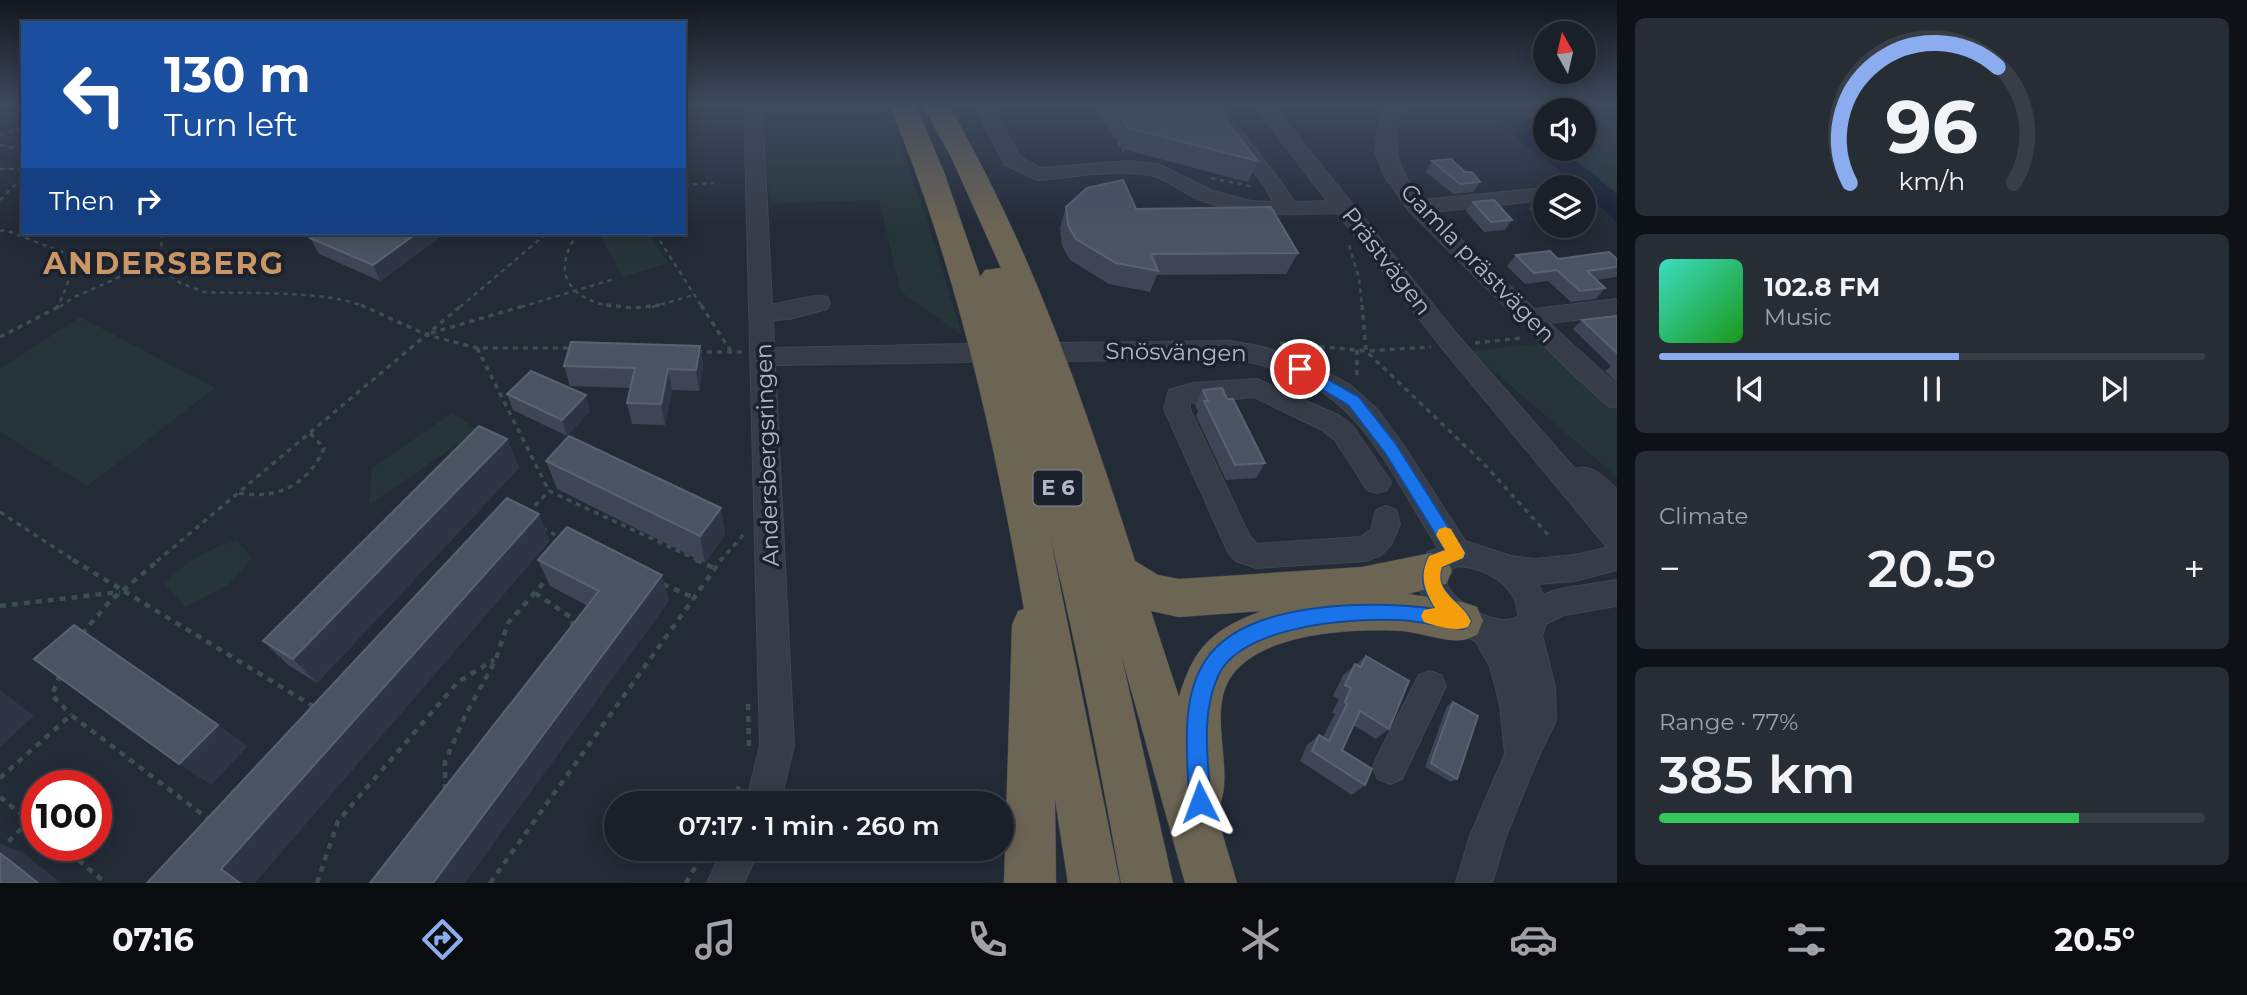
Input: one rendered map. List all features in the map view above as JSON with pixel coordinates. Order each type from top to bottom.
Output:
[{"type":"highway","name":"E 6","points":[[918,145],[947,221],[981,333],[1034,551],[1053,639],[1094,883]]},
{"type":"highway","name":"E 6","points":[[945,145],[981,232],[1033,392],[1097,644],[1147,883]]},
{"type":"highway","points":[[957,145],[989,203],[1018,269],[1055,370],[1207,865]]},
{"type":"highway","points":[[1030,883],[1034,551]]},
{"type":"highway","points":[[1118,572],[1149,593],[1179,598],[1362,585],[1444,562]]},
{"type":"highway","points":[[1207,865],[1197,733],[1205,685],[1212,667],[1227,650],[1256,632],[1289,622],[1342,615],[1397,612],[1475,627]]},
{"type":"street","name":"Andersbergsringen","points":[[755,145],[777,746],[766,791]]},
{"type":"street","points":[[1004,145],[1012,161],[1037,174],[1129,167],[1158,170],[1206,195],[1251,206],[1287,209],[1334,206]]},
{"type":"street","points":[[1242,145],[1275,187],[1287,209]]},
{"type":"street","name":"Prästvägen","points":[[1291,145],[1334,206],[1617,537],[1614,547],[1617,559]]},
{"type":"street","name":"Gamla prästvägen","points":[[1385,145],[1388,161],[1418,207],[1528,318],[1617,400]]},
{"type":"street","points":[[1418,207],[1533,195]]},
{"type":"street","points":[[762,312],[789,311],[819,303]]},
{"type":"street","points":[[1528,318],[1617,307]]},
{"type":"street","name":"Snösvängen","points":[[1056,352],[1231,350],[1283,361],[1326,383],[1353,401],[1370,419],[1409,478],[1444,562]]},
{"type":"street","points":[[764,353],[968,353]]},
{"type":"street","points":[[1377,482],[1344,433],[1331,423],[1257,388],[1193,392],[1178,397],[1177,409],[1238,543],[1246,552],[1256,556],[1366,549],[1380,541],[1386,529],[1385,518]]},
{"type":"street","name":"Prästvägen","points":[[1515,416],[1617,505]]},
{"type":"street","points":[[1522,754],[1511,673],[1475,627],[1440,601],[1434,591],[1444,562],[1472,554],[1504,568],[1555,573],[1617,559]]},
{"type":"street","points":[[1474,883],[1488,836],[1522,754],[1540,720],[1539,687],[1530,622],[1533,603],[1527,590],[1504,568]]},
{"type":"street","points":[[1475,627],[1515,634],[1559,602],[1617,593]]},
{"type":"street","points":[[1390,767],[1430,686]]},
{"type":"street","points":[[725,883],[736,861]]},
{"type":"path","points":[[1120,145],[1127,156]]},
{"type":"path","points":[[0,150],[2,146],[21,150]]},
{"type":"path","points":[[0,169],[21,169]]},
{"type":"path","points":[[1209,178],[1248,187],[1275,187]]},
{"type":"path","points":[[0,200],[21,179]]},
{"type":"path","points":[[686,185],[714,183]]},
{"type":"path","points":[[1334,206],[1354,260],[1366,351],[1437,346]]},
{"type":"path","points":[[0,231],[5,230],[78,258],[56,309]]},
{"type":"path","points":[[161,235],[161,265],[165,272],[186,287],[204,292],[311,296],[355,302],[427,335],[477,348],[579,348]]},
{"type":"path","points":[[77,642],[89,625],[122,592],[545,235]]},
{"type":"path","points":[[576,235],[568,246],[562,265],[573,290],[609,306],[625,308],[654,306],[694,295]]},
{"type":"path","points":[[656,235],[732,353]]},
{"type":"path","points":[[0,337],[72,298],[138,269],[165,272]]},
{"type":"path","points":[[427,335],[614,279]]},
{"type":"path","points":[[1469,343],[1546,335]]},
{"type":"path","points":[[477,348],[549,491],[716,569]]},
{"type":"path","points":[[690,351],[764,353]]},
{"type":"path","points":[[239,492],[256,497],[284,492],[304,478],[320,462],[324,448],[310,433]]},
{"type":"path","points":[[523,518],[549,491]]},
{"type":"path","points":[[0,512],[122,592],[322,712]]},
{"type":"path","points":[[534,523],[566,540]]},
{"type":"path","points":[[490,883],[692,597],[744,534]]},
{"type":"path","points":[[446,803],[445,762],[465,716],[496,659],[508,624],[552,574]]},
{"type":"path","points":[[654,580],[692,597]]},
{"type":"path","points":[[0,606],[122,592]]},
{"type":"path","points":[[534,593],[572,618],[573,629]]},
{"type":"path","points":[[317,883],[338,821],[458,682],[496,659]]},
{"type":"path","points":[[61,673],[52,695],[71,715],[218,827]]},
{"type":"path","points":[[0,778],[71,715]]},
{"type":"path","points":[[0,797],[21,814]]},
{"type":"path","points":[[0,850],[21,829]]},
{"type":"path","points":[[79,861],[106,883]]},
{"type":"path","points":[[686,883],[699,861]]},
{"type":"shaded area","points":[[767,145],[899,145],[926,216],[962,335],[901,292],[879,200],[769,204]]},
{"type":"shaded area","points":[[1596,145],[1617,145],[1617,194],[1577,161],[1596,161]]},
{"type":"shaded area","points":[[600,235],[650,235],[668,263],[623,277]]},
{"type":"shaded area","points":[[80,317],[215,388],[87,486],[0,432],[0,369]]},
{"type":"shaded area","points":[[1546,343],[1617,411],[1617,477],[1470,351]]},
{"type":"shaded area","points":[[452,413],[478,430],[369,505],[372,468]]},
{"type":"shaded area","points":[[237,541],[252,558],[228,585],[185,607],[165,584],[198,557],[216,547]]},
{"type":"water","points":[[1549,161],[1577,161],[1594,175],[1565,175]]},
{"type":"water","points":[[1596,177],[1617,194],[1617,222],[1596,203]]},
{"type":"building","points":[[1196,145],[1246,145],[1258,161]]},
{"type":"building","points":[[1451,159],[1465,172],[1472,172],[1480,182],[1460,184],[1432,161]]},
{"type":"building","points":[[1123,180],[1136,209],[1271,207],[1298,253],[1151,254],[1158,271],[1116,263],[1076,239],[1068,225],[1066,207],[1087,188]]},
{"type":"building","points":[[1494,200],[1512,220],[1491,222],[1473,202]]},
{"type":"building","points":[[315,235],[414,235],[373,265],[310,238]]},
{"type":"building","points":[[1550,251],[1558,259],[1609,252],[1617,259],[1617,267],[1587,271],[1605,288],[1580,291],[1557,270],[1534,273],[1516,255]]},
{"type":"building","points":[[1617,316],[1617,353],[1582,320]]},
{"type":"building","points":[[571,342],[700,346],[696,370],[668,369],[661,404],[627,403],[635,368],[564,366]]},
{"type":"building","points":[[531,371],[586,395],[562,420],[507,394]]},
{"type":"building","points":[[1222,388],[1227,399],[1233,399],[1265,463],[1235,465],[1204,401],[1208,401],[1203,390]]},
{"type":"building","points":[[479,426],[507,439],[293,659],[263,641]]},
{"type":"building","points":[[569,436],[721,508],[700,536],[546,461]]},
{"type":"building","points":[[507,498],[539,514],[221,869],[240,883],[147,883]]},
{"type":"building","points":[[567,527],[662,575],[433,883],[370,883],[599,591],[538,560]]},
{"type":"building","points":[[74,625],[218,725],[179,764],[34,659]]},
{"type":"building","points":[[1366,656],[1409,681],[1389,729],[1360,711],[1342,750],[1372,769],[1365,785],[1312,751],[1319,735],[1329,741],[1347,704],[1345,702],[1351,688],[1345,685],[1355,664],[1361,667]]},
{"type":"building","points":[[1453,702],[1478,716],[1457,779],[1431,763]]},
{"type":"building","points":[[0,853],[38,883],[0,883]]},
{"type":"slow traffic","points":[[1431,616],[1462,621],[1440,601],[1431,580],[1431,571],[1436,561],[1445,555],[1457,553],[1445,535]]},
{"type":"district","name":"ANDERSBERG","points":[[164,264]]},
{"type":"route","points":[[1200,802],[1197,733],[1202,695],[1212,667],[1227,650],[1256,632],[1289,622],[1342,615],[1397,612],[1462,621],[1440,601],[1431,580],[1431,571],[1436,561],[1445,555],[1457,553],[1370,419],[1345,395],[1300,369]]}]
